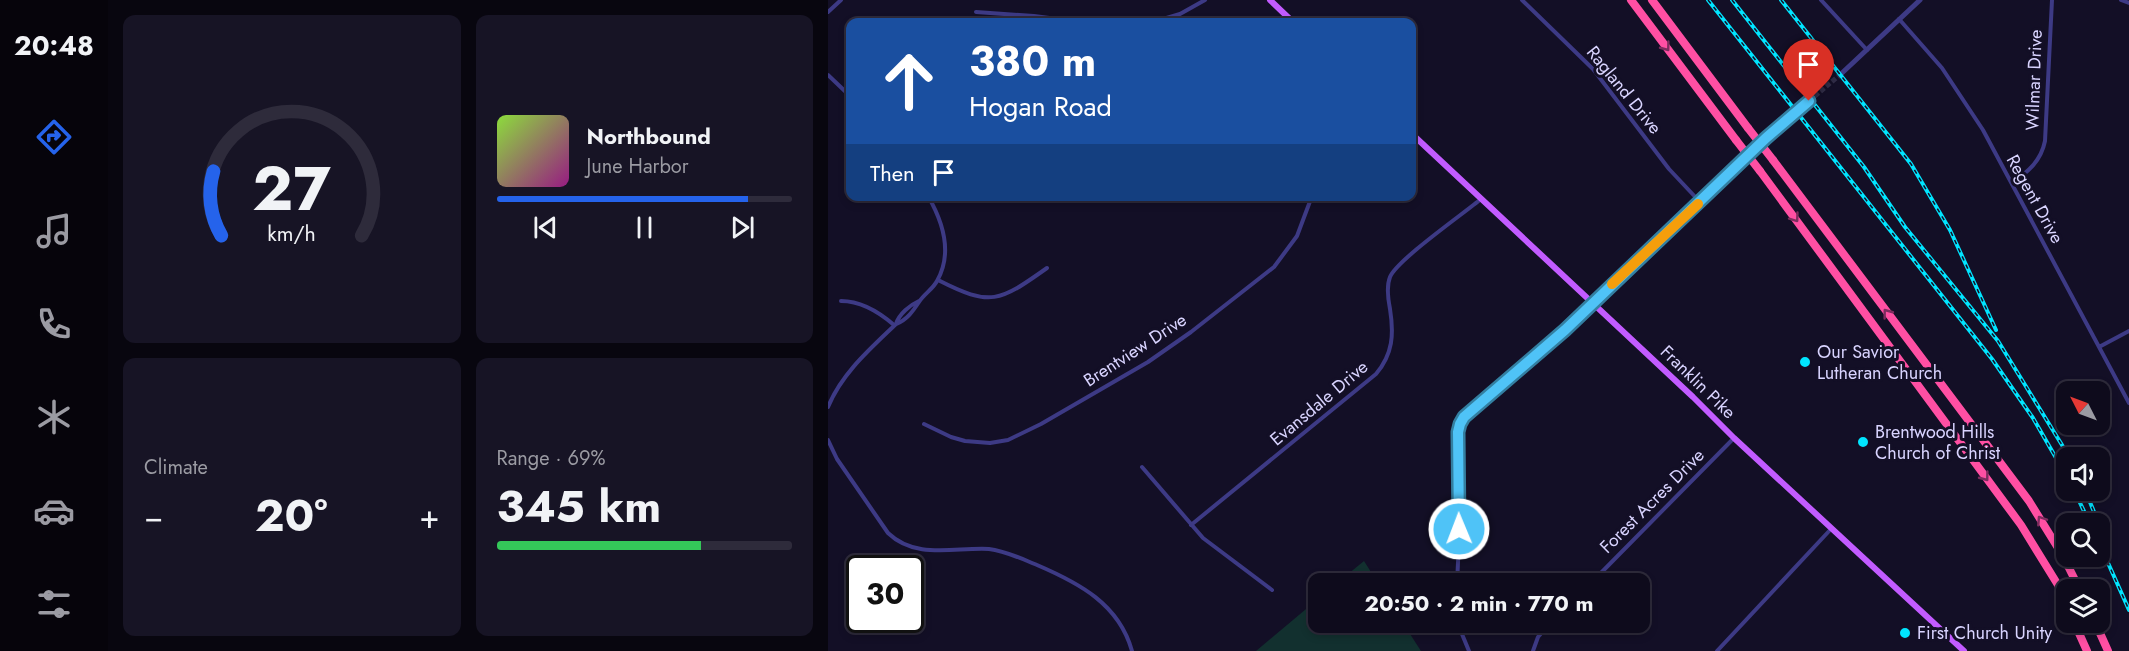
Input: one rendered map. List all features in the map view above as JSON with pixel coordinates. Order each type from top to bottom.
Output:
[{"type":"highway","points":[[1631,0],[2021,525],[2056,582]]},
{"type":"highway","points":[[1652,0],[2029,501],[2074,579]]},
{"type":"highway","points":[[2079,633],[2087,651]]},
{"type":"highway","points":[[2100,633],[2108,651]]},
{"type":"main road","points":[[1270,0],[1289,18]]},
{"type":"main road","name":"Franklin Pike","points":[[1416,138],[1964,651]]},
{"type":"street","points":[[828,12],[841,0]]},
{"type":"street","points":[[1166,18],[1180,14],[1205,0]]},
{"type":"street","name":"Ragland Drive","points":[[1521,0],[1593,69],[1669,169],[1700,202]]},
{"type":"street","points":[[1821,0],[1867,50]]},
{"type":"street","points":[[1842,73],[1920,0]]},
{"type":"street","name":"Wilmar Drive","points":[[2012,183],[2037,162],[2046,138],[2052,0]]},
{"type":"street","points":[[2121,0],[2129,3]]},
{"type":"street","points":[[976,12],[1049,18]]},
{"type":"street","name":"Regent Drive","points":[[1899,19],[1933,55],[1983,130],[2129,403]]},
{"type":"street","points":[[828,75],[846,92]]},
{"type":"street","points":[[1458,573],[1458,432],[1460,424],[1476,405],[1565,330],[1766,138],[1809,101]]},
{"type":"street","name":"Evansdale Drive","points":[[1191,525],[1376,374],[1385,361],[1392,342],[1393,324],[1388,291],[1391,275],[1405,259],[1481,199]]},
{"type":"street","points":[[828,407],[847,373],[895,324],[898,318],[912,304],[919,302],[938,280],[945,261],[945,246],[940,218],[931,201]]},
{"type":"street","name":"Brentview Drive","points":[[924,424],[951,437],[970,442],[1011,439],[1148,362],[1238,296],[1279,262],[1301,230],[1310,201]]},
{"type":"street","points":[[938,280],[969,295],[993,298],[1014,291],[1047,268]]},
{"type":"street","points":[[841,301],[852,301],[866,306],[895,324]]},
{"type":"street","points":[[2099,347],[2129,331]]},
{"type":"street","name":"Forest Acres Drive","points":[[1601,573],[1734,438]]},
{"type":"street","points":[[828,440],[837,459],[888,533],[895,539],[910,546],[931,551],[997,550],[1056,573],[1083,588],[1107,606],[1120,624],[1132,651]]},
{"type":"street","points":[[1142,467],[1208,543],[1272,590]]},
{"type":"street","points":[[1717,651],[1832,528]]},
{"type":"street","points":[[1462,633],[1469,651]]},
{"type":"street","points":[[1533,651],[1541,633]]},
{"type":"green space","points":[[1364,561],[1372,573],[1349,573]]},
{"type":"green space","points":[[1308,607],[1308,633],[1409,633],[1421,651],[1256,651]]},
{"type":"tunnel","points":[[1809,101],[1842,73]]},
{"type":"railway","points":[[1708,0],[1992,359],[2033,418],[2056,458]]},
{"type":"railway","points":[[1732,0],[1864,167],[1905,227],[1998,341],[2063,447]]},
{"type":"railway","points":[[1781,0],[1911,164],[1950,230],[1996,330]]},
{"type":"railway","points":[[2079,501],[2085,513]]},
{"type":"railway","points":[[2090,501],[2094,513]]},
{"type":"railway","points":[[2110,567],[2129,610]]},
{"type":"slow traffic","points":[[1612,284],[1698,204]]},
{"type":"place","name":"Our Savior Lutheran Church","points":[[1805,362]]},
{"type":"place","name":"Brentwood Hills Church of Christ","points":[[1863,442]]},
{"type":"place","name":"First Church Unity","points":[[1905,633]]},
{"type":"route","points":[[1459,529],[1458,432],[1464,417],[1565,330],[1766,138],[1809,101]]}]
